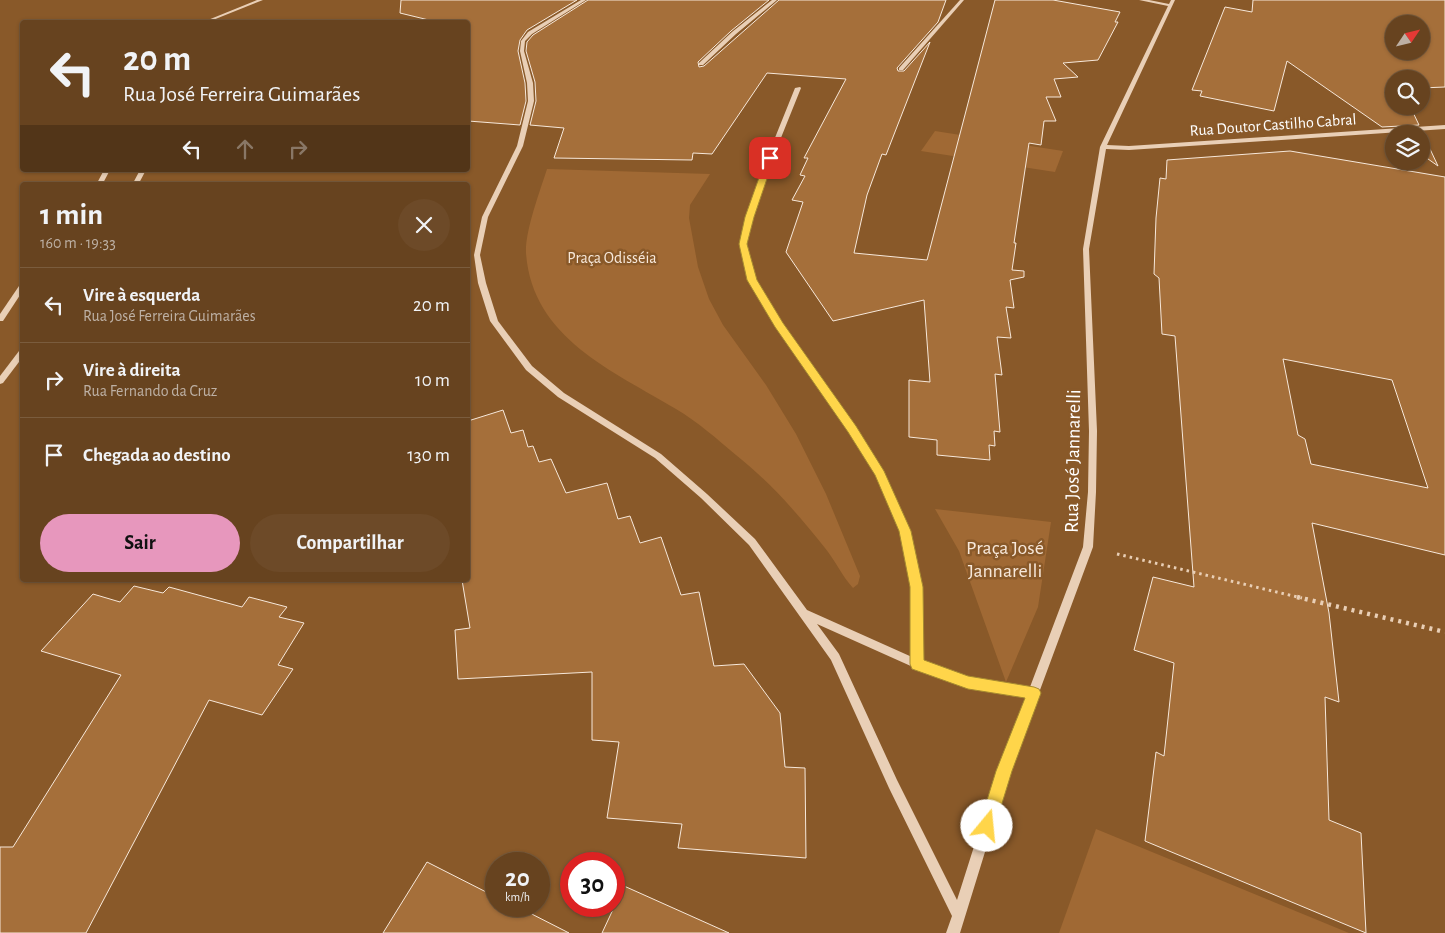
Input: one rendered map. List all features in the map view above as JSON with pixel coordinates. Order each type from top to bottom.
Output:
[{"type":"street","points":[[210,20],[261,0]]},
{"type":"street","points":[[584,0],[530,33],[523,40],[522,51],[530,83],[531,101],[520,146],[485,216],[477,255],[482,283],[494,321],[529,368],[560,395],[658,456],[704,496],[752,542],[835,657],[893,784],[959,917],[953,933]]},
{"type":"street","points":[[701,64],[776,0]]},
{"type":"street","points":[[901,69],[962,0]]},
{"type":"street","points":[[1141,0],[1172,3]]},
{"type":"street","name":"Rua José Jannarelli","points":[[959,917],[1004,771],[1088,547],[1092,492],[1093,431],[1086,249],[1103,148],[1172,3]]},
{"type":"street","points":[[798,88],[763,175],[743,244],[752,280],[779,324],[857,436],[880,474],[905,531],[916,587],[917,664]]},
{"type":"street","name":"Rua Doutor Castilho Cabral","points":[[1103,148],[1129,148],[1445,127]]},
{"type":"street","points":[[0,319],[20,291]]},
{"type":"street","points":[[0,381],[20,356]]},
{"type":"street","points":[[803,612],[917,664],[968,683],[1034,693]]},
{"type":"path","points":[[1088,547],[1445,632]]},
{"type":"green space","points":[[935,131],[1063,151],[1055,172],[921,151]]},
{"type":"green space","name":"Praça Odisséia","points":[[547,169],[710,174],[690,205],[689,218],[698,267],[709,299],[723,325],[766,385],[796,434],[826,494],[860,576],[858,584],[853,588],[815,535],[783,499],[748,465],[692,419],[602,365],[559,330],[543,308],[532,283],[526,253],[530,223]]},
{"type":"green space","name":"Praça José Jannarelli","points":[[935,509],[1051,522],[1038,607],[1006,682],[959,551]]},
{"type":"green space","points":[[1096,829],[1349,933],[1059,933]]},
{"type":"building","points":[[401,0],[577,0],[527,30],[520,40],[518,51],[525,83],[526,101],[520,125],[470,121],[470,20],[429,20],[400,13]]},
{"type":"building","points":[[588,0],[769,0],[731,31],[698,62],[699,67],[704,66],[779,0],[946,0],[938,22],[897,68],[898,71],[904,71],[930,42],[886,155],[882,154],[867,195],[854,253],[927,260],[995,0],[1053,0],[1120,12],[1115,22],[1118,22],[1098,60],[1063,63],[1078,77],[1054,79],[1061,97],[1046,97],[1056,121],[1044,121],[1041,145],[1029,143],[1014,243],[1016,243],[1012,270],[1024,271],[1024,277],[1010,280],[1014,308],[1006,307],[1011,338],[997,337],[1002,375],[995,374],[1000,432],[994,431],[995,446],[989,445],[990,460],[937,455],[937,440],[909,437],[909,380],[930,382],[924,300],[833,321],[786,252],[803,202],[792,200],[805,176],[800,175],[808,158],[804,158],[846,79],[767,73],[712,154],[693,153],[692,160],[554,158],[564,128],[530,125],[536,101],[535,82],[526,51],[527,42],[533,35]]},
{"type":"building","points":[[1253,0],[1445,0],[1445,87],[1430,88],[1430,70],[1385,70],[1385,115],[1414,115],[1419,125],[1385,125],[1385,127],[1382,127],[1287,61],[1274,111],[1200,96],[1202,91],[1192,90],[1225,7],[1252,12]]},
{"type":"building","points":[[1430,149],[1438,166],[1430,160]]},
{"type":"building","points":[[1290,151],[1385,167],[1385,170],[1403,170],[1445,177],[1445,555],[1312,523],[1329,613],[1339,702],[1325,697],[1329,820],[1361,833],[1366,933],[1145,841],[1156,752],[1164,756],[1174,663],[1134,650],[1153,577],[1194,587],[1175,336],[1162,334],[1159,278],[1154,274],[1160,178],[1166,179],[1167,160]],"holes":[[[1283,359],[1392,380],[1428,488],[1311,464],[1305,439],[1298,435]]]},
{"type":"building","points":[[503,410],[511,433],[523,430],[528,447],[533,446],[539,462],[551,459],[566,493],[607,483],[618,519],[630,516],[640,543],[661,537],[681,595],[699,592],[714,666],[744,664],[780,713],[785,767],[805,768],[806,858],[678,848],[682,824],[607,818],[619,742],[592,740],[592,672],[458,679],[455,630],[470,628],[462,582],[470,582],[470,420]]},
{"type":"building","points":[[134,586],[163,593],[169,587],[242,607],[249,597],[287,607],[279,617],[304,623],[278,665],[293,669],[262,715],[209,700],[86,933],[0,933],[0,847],[13,847],[121,675],[41,651],[93,594],[120,602]]},
{"type":"building","points":[[427,862],[485,891],[485,917],[538,917],[569,933],[383,933]]},
{"type":"building","points":[[625,886],[729,933],[602,933],[609,917],[625,917]]},
{"type":"route","points":[[770,158],[763,175],[743,244],[752,280],[779,324],[852,429],[880,474],[905,531],[916,587],[917,664],[968,683],[1034,693],[1004,771],[987,826]]}]
